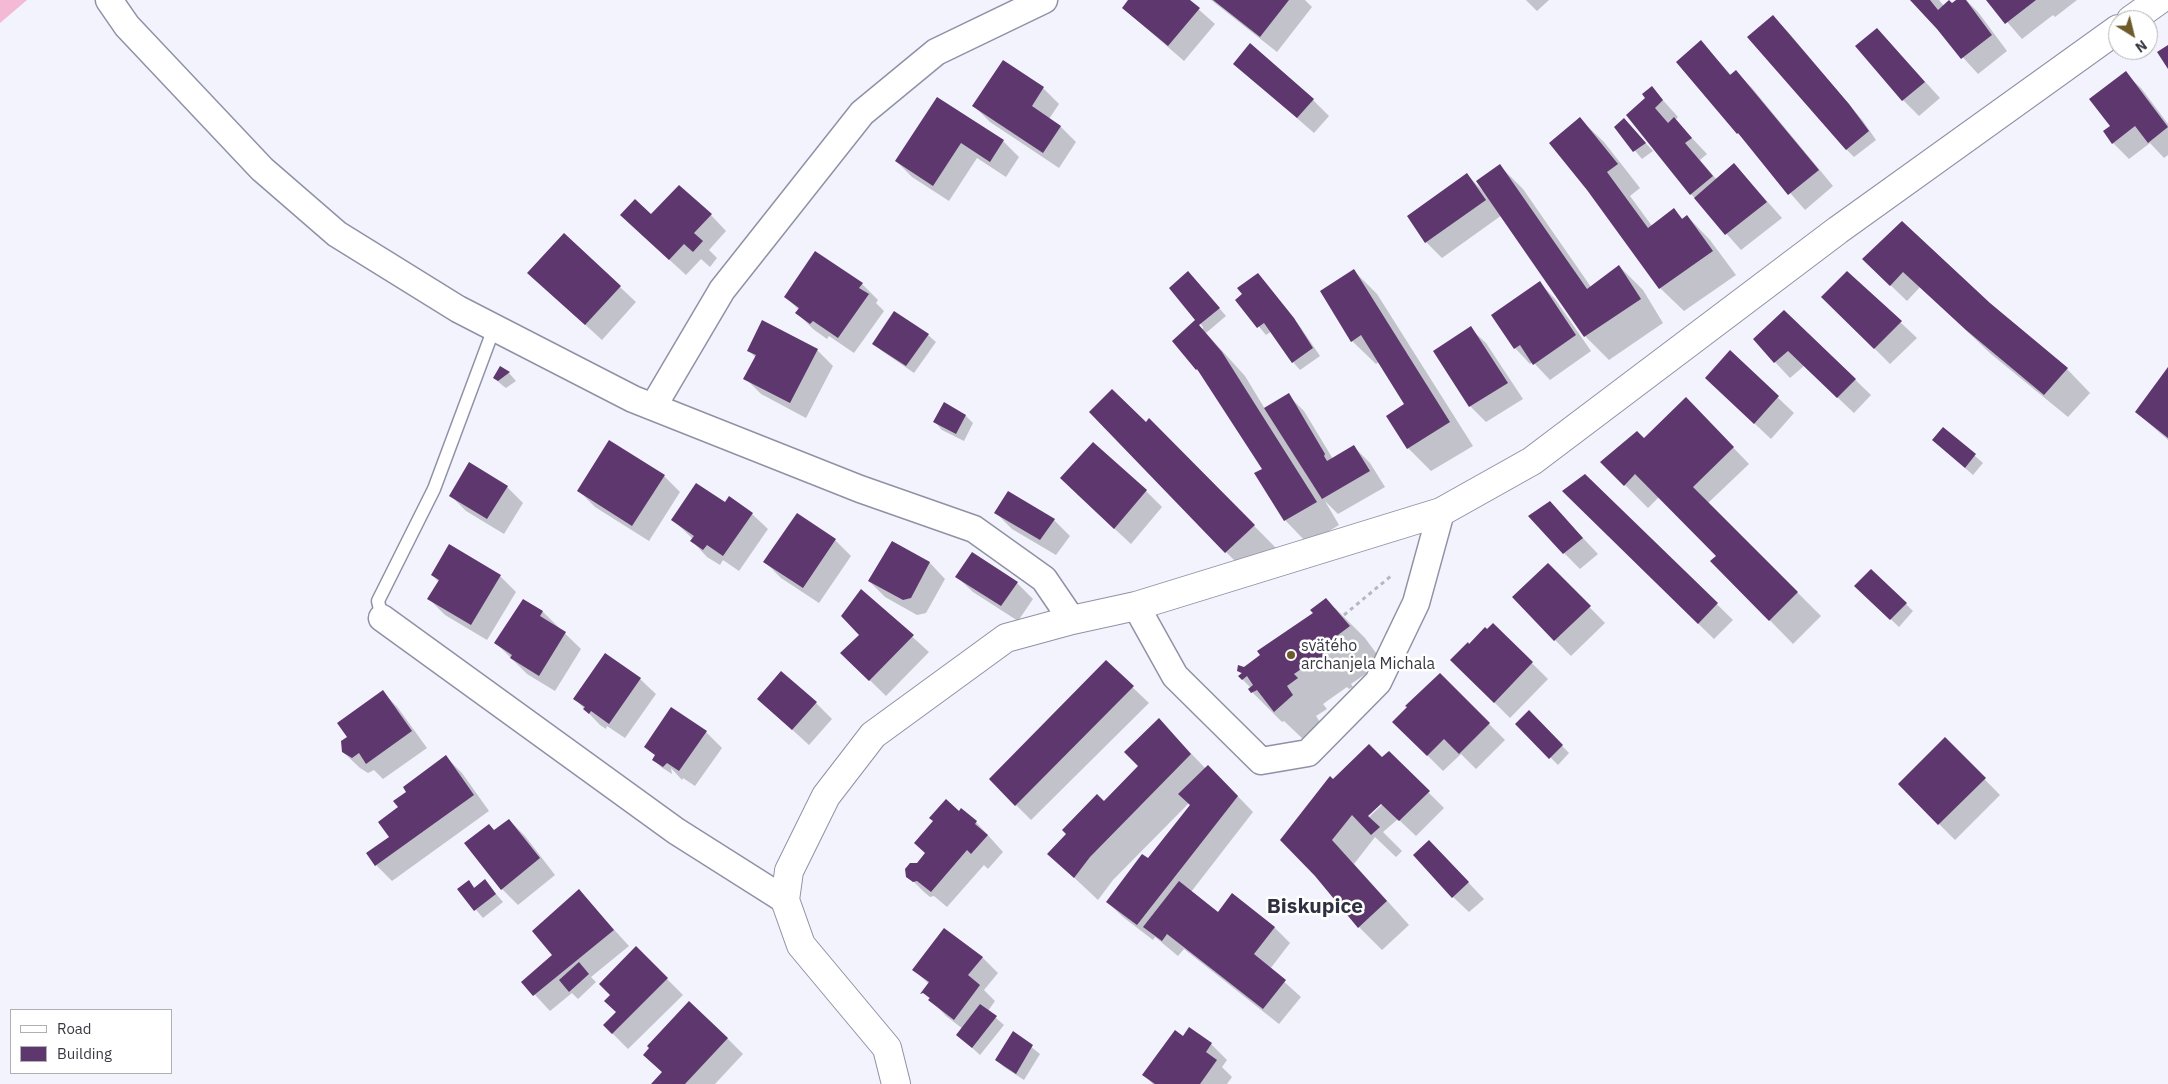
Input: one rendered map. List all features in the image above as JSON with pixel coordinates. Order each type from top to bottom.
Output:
[{"type":"street","points":[[109,0],[127,26],[262,168],[337,234],[458,309],[633,399],[860,489],[974,529],[1044,579],[1072,620]]},
{"type":"street","points":[[653,407],[722,290],[862,113],[936,52],[1044,0]]},
{"type":"street","points":[[2145,10],[2159,0]]},
{"type":"street","points":[[896,1084],[887,1048],[801,945],[785,900],[789,871],[826,796],[873,735],[1006,638],[1072,620],[1136,606],[1441,512],[1532,461],[1838,230],[2108,36]]},
{"type":"street","points":[[1136,606],[1175,676],[1261,761],[1308,753],[1378,682],[1416,603],[1441,512]]},
{"type":"street","points":[[382,618],[676,831],[785,900]]},
{"type":"lane","points":[[382,618],[378,601],[434,489],[494,328]]},
{"type":"path","points":[[1344,614],[1393,574]]},
{"type":"shaded area","points":[[0,0],[27,0],[0,23]]},
{"type":"building","points":[[1128,0],[1190,0],[1200,8],[1168,46],[1122,8]]},
{"type":"building","points":[[1213,0],[1289,0],[1260,37]]},
{"type":"building","points":[[1910,0],[1930,0],[1938,10],[1949,0],[1952,3],[1956,0],[1966,0],[1992,35],[1961,59]]},
{"type":"building","points":[[1986,0],[2036,0],[2005,24]]},
{"type":"building","points":[[1773,15],[1849,104],[1869,131],[1846,150],[1747,37]]},
{"type":"building","points":[[1877,28],[1925,82],[1902,101],[1855,46]]},
{"type":"building","points":[[1701,40],[1730,75],[1736,70],[1819,170],[1788,195],[1738,133],[1676,62]]},
{"type":"building","points":[[1250,43],[1314,99],[1297,118],[1233,64]]},
{"type":"building","points":[[2168,45],[2168,69],[2158,54],[2158,51]]},
{"type":"building","points":[[1003,60],[1044,87],[1032,106],[1061,126],[1043,153],[972,106]]},
{"type":"building","points":[[2126,71],[2168,127],[2148,143],[2135,126],[2112,144],[2103,131],[2110,126],[2089,99]]},
{"type":"building","points":[[1652,86],[1663,100],[1655,108],[1668,123],[1674,117],[1692,138],[1685,143],[1713,176],[1690,195],[1626,115],[1645,98],[1642,94]]},
{"type":"building","points":[[937,97],[1004,140],[990,162],[961,143],[933,186],[895,161]]},
{"type":"building","points":[[1580,117],[1618,164],[1607,172],[1648,228],[1674,208],[1682,219],[1687,215],[1713,251],[1659,289],[1587,190],[1549,143]]},
{"type":"building","points":[[1624,118],[1646,143],[1633,152],[1614,127]]},
{"type":"building","points":[[1734,163],[1767,202],[1725,235],[1694,198]]},
{"type":"building","points":[[1500,164],[1587,289],[1619,265],[1641,299],[1584,337],[1476,181]]},
{"type":"building","points":[[1467,173],[1486,200],[1425,243],[1407,216]]},
{"type":"building","points":[[679,185],[712,214],[694,233],[703,241],[693,252],[684,244],[669,260],[620,215],[635,199],[651,214]]},
{"type":"building","points":[[1902,221],[1990,303],[2068,368],[2044,395],[1966,330],[1903,272],[1890,286],[1862,259]]},
{"type":"building","points":[[564,233],[621,286],[585,325],[527,273]]},
{"type":"building","points":[[815,251],[863,283],[859,288],[869,294],[838,338],[813,321],[810,324],[795,313],[799,308],[784,297]]},
{"type":"building","points":[[1354,269],[1450,422],[1407,449],[1386,416],[1404,404],[1361,335],[1351,342],[1320,291]]},
{"type":"building","points":[[1188,271],[1220,308],[1199,325],[1222,352],[1317,502],[1284,521],[1254,473],[1262,469],[1197,369],[1172,341],[1195,320],[1169,288]]},
{"type":"building","points":[[1847,271],[1902,321],[1874,349],[1821,297]]},
{"type":"building","points":[[1258,273],[1294,318],[1313,348],[1292,363],[1264,323],[1257,328],[1235,300],[1242,294],[1237,288]]},
{"type":"building","points":[[1540,281],[1576,335],[1533,365],[1520,345],[1514,349],[1491,315]]},
{"type":"building","points":[[1784,310],[1856,379],[1837,398],[1788,351],[1774,363],[1753,339]]},
{"type":"building","points":[[894,311],[929,334],[906,366],[872,344]]},
{"type":"building","points":[[762,320],[818,349],[790,403],[743,379],[756,355],[747,351]]},
{"type":"building","points":[[1471,326],[1508,383],[1469,407],[1433,351]]},
{"type":"building","points":[[1730,350],[1779,396],[1754,424],[1705,378]]},
{"type":"building","points":[[500,366],[510,372],[498,381],[493,378]]},
{"type":"building","points":[[2168,367],[2168,438],[2135,412]]},
{"type":"building","points":[[1112,389],[1146,422],[1149,418],[1255,525],[1225,553],[1089,412]]},
{"type":"building","points":[[1289,393],[1325,454],[1324,456],[1327,461],[1354,445],[1370,471],[1322,499],[1264,408]]},
{"type":"building","points":[[1686,397],[1734,447],[1693,487],[1798,592],[1769,621],[1710,561],[1716,556],[1635,474],[1624,486],[1600,462],[1637,431],[1644,438]]},
{"type":"building","points":[[944,402],[966,415],[956,434],[933,422]]},
{"type":"building","points":[[1943,427],[1976,454],[1965,468],[1932,440]]},
{"type":"building","points":[[609,440],[665,475],[632,526],[577,491]]},
{"type":"building","points":[[1093,442],[1147,490],[1114,529],[1060,478]]},
{"type":"building","points":[[469,462],[508,486],[487,519],[449,496]]},
{"type":"building","points":[[1585,474],[1718,603],[1698,624],[1562,491]]},
{"type":"building","points":[[696,483],[725,502],[729,496],[753,513],[723,556],[707,545],[703,550],[690,541],[694,536],[671,520]]},
{"type":"building","points":[[1008,491],[1055,519],[1040,540],[994,513]]},
{"type":"building","points":[[1550,501],[1583,538],[1563,554],[1528,516]]},
{"type":"building","points":[[797,513],[836,539],[803,588],[763,562]]},
{"type":"building","points":[[892,541],[930,562],[911,598],[903,600],[868,581]]},
{"type":"building","points":[[449,544],[501,575],[471,625],[427,599],[439,580],[431,575]]},
{"type":"building","points":[[972,552],[1018,582],[1001,606],[955,577]]},
{"type":"building","points":[[1548,563],[1591,606],[1554,641],[1512,597]]},
{"type":"building","points":[[1871,569],[1907,603],[1890,620],[1854,586]]},
{"type":"building","points":[[861,589],[914,635],[869,681],[840,653],[859,635],[841,616]]},
{"type":"building","name":"svätého archanjela Michala","points":[[1326,598],[1350,626],[1334,638],[1338,643],[1322,654],[1324,656],[1318,660],[1317,658],[1294,674],[1298,678],[1287,686],[1293,695],[1274,712],[1257,690],[1251,693],[1248,689],[1253,685],[1247,676],[1242,680],[1238,676],[1242,673],[1237,671],[1238,665],[1244,667],[1260,655],[1257,651],[1313,613],[1310,610]]},
{"type":"building","points":[[523,599],[543,611],[540,616],[566,632],[539,676],[510,658],[512,655],[494,643]]},
{"type":"building","points":[[1493,623],[1533,662],[1494,703],[1450,660],[1485,627],[1487,629]]},
{"type":"building","points":[[605,653],[641,678],[609,724],[591,711],[589,714],[583,709],[585,707],[573,699]]},
{"type":"building","points":[[1106,660],[1134,686],[1015,806],[989,779]]},
{"type":"building","points":[[781,671],[817,702],[792,730],[757,699]]},
{"type":"building","points":[[1440,673],[1490,723],[1459,754],[1444,739],[1427,756],[1392,722],[1407,707],[1405,706]]},
{"type":"building","points":[[383,690],[412,731],[366,764],[359,753],[352,758],[342,752],[341,741],[347,737],[337,723]]},
{"type":"building","points":[[671,707],[707,731],[679,771],[667,763],[663,767],[652,760],[655,755],[644,747]]},
{"type":"building","points":[[1529,710],[1563,745],[1549,759],[1515,724]]},
{"type":"building","points":[[1159,718],[1191,754],[1090,857],[1074,878],[1047,854],[1066,834],[1062,830],[1097,794],[1104,801],[1138,766],[1124,752]]},
{"type":"building","points":[[1945,737],[1986,778],[1938,825],[1898,784]]},
{"type":"building","points":[[1369,744],[1382,757],[1389,751],[1430,791],[1399,821],[1381,804],[1368,816],[1380,827],[1371,835],[1352,815],[1332,840],[1387,901],[1358,928],[1315,876],[1280,840],[1330,776],[1333,779]]},
{"type":"building","points":[[446,755],[474,795],[375,866],[366,853],[389,837],[378,822],[398,807],[393,801],[406,792],[403,787]]},
{"type":"building","points":[[1208,765],[1238,796],[1137,925],[1106,902],[1142,854],[1148,858],[1190,805],[1178,794]]},
{"type":"building","points":[[946,799],[959,811],[961,808],[977,821],[975,824],[988,835],[971,854],[967,850],[931,892],[917,881],[913,882],[906,877],[905,869],[910,863],[917,863],[925,853],[914,843],[933,821],[929,818]]},
{"type":"building","points":[[509,819],[540,858],[501,890],[464,843],[489,824],[494,830]]},
{"type":"building","points":[[1429,840],[1469,882],[1452,898],[1413,855]]},
{"type":"building","points":[[485,879],[496,894],[474,911],[457,889],[469,880],[474,888]]},
{"type":"building","points":[[1179,881],[1218,912],[1232,893],[1275,927],[1254,954],[1286,980],[1263,1009],[1167,934],[1162,941],[1143,927]]},
{"type":"building","points":[[579,889],[614,930],[533,996],[521,982],[552,955],[532,931]]},
{"type":"building","points":[[944,928],[983,957],[968,975],[980,985],[954,1020],[928,1000],[930,998],[923,993],[920,994],[929,982],[912,970]]},
{"type":"building","points":[[636,946],[668,978],[612,1034],[603,1025],[616,1012],[604,1001],[610,995],[599,984]]},
{"type":"building","points":[[579,962],[589,974],[569,992],[559,980]]},
{"type":"building","points":[[689,1001],[728,1038],[685,1084],[651,1084],[662,1072],[643,1055],[649,1048],[647,1046]]},
{"type":"building","points":[[980,1004],[997,1016],[972,1048],[956,1035]]},
{"type":"building","points":[[1189,1027],[1212,1043],[1206,1052],[1217,1060],[1200,1084],[1155,1084],[1142,1075],[1175,1030],[1183,1036]]},
{"type":"building","points":[[1013,1031],[1033,1045],[1016,1074],[995,1060]]},
{"type":"place","name":"svätého archanjela Michala","points":[[1291,655]]},
{"type":"district","name":"Biskupice","points":[[1315,907]]}]
